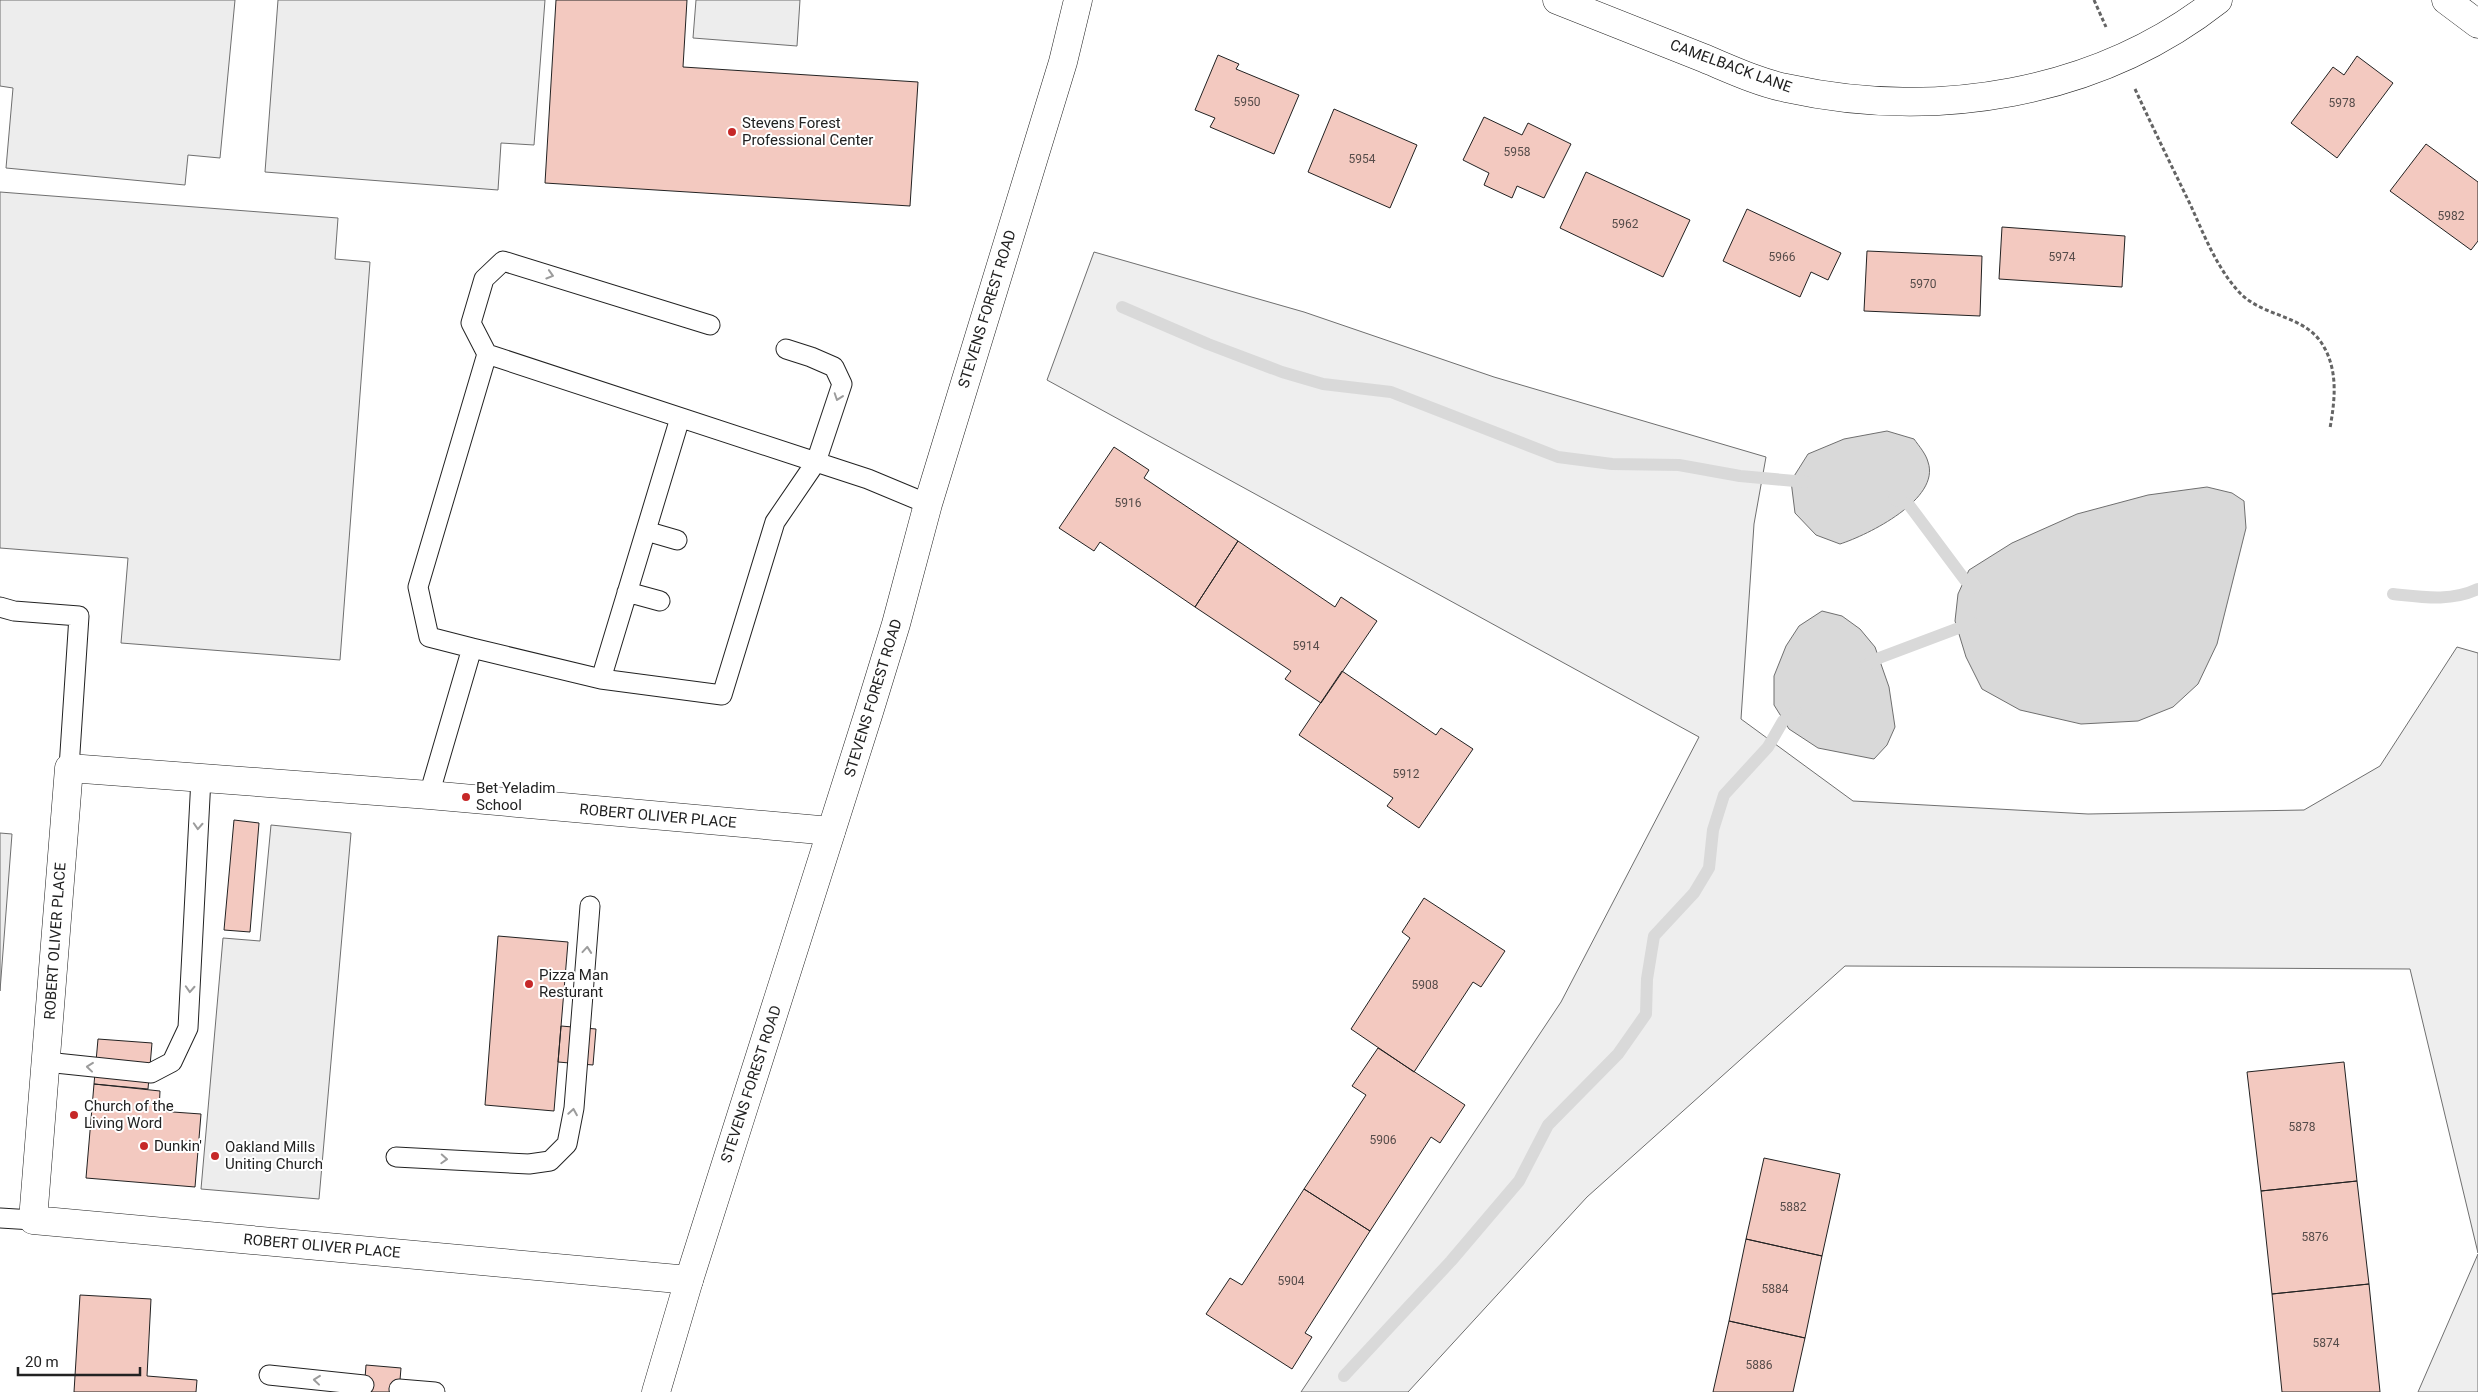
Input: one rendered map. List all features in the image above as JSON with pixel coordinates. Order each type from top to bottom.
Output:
[{"type":"street","name":"STEVENS FOREST ROAD","points":[[656,1392],[689,1280],[893,632],[928,504],[1063,62],[1078,0]]},
{"type":"street","name":"CAMELBACK LANE","points":[[1558,0],[1784,88],[1854,100],[1911,103],[2028,91],[2121,60],[2197,16],[2218,0]]},
{"type":"street","points":[[2446,0],[2478,24]]},
{"type":"street","name":"ROBERT OLIVER PLACE","points":[[689,1280],[33,1220],[68,768],[429,795],[831,832]]},
{"type":"lane","points":[[710,325],[503,261],[484,279],[471,323],[487,354],[418,587],[429,637],[601,679],[722,695],[736,624],[753,564],[775,522],[816,462],[842,384],[834,367],[811,356],[786,349]]},
{"type":"lane","points":[[487,354],[868,479],[928,504]]},
{"type":"lane","points":[[601,679],[680,418]]},
{"type":"lane","points":[[646,531],[677,540]]},
{"type":"lane","points":[[627,592],[660,601]]},
{"type":"lane","points":[[0,607],[14,611],[78,616],[68,768]]},
{"type":"lane","points":[[429,795],[472,648]]},
{"type":"lane","points":[[46,1062],[151,1073],[172,1062],[188,1028],[201,778]]},
{"type":"lane","points":[[396,1157],[529,1164],[550,1161],[567,1144],[574,1108],[590,906]]},
{"type":"lane","points":[[0,1218],[33,1220]]},
{"type":"lane","points":[[269,1375],[364,1385]]},
{"type":"lane","points":[[400,1389],[435,1392]]},
{"type":"path","points":[[2121,60],[2214,254],[2240,293],[2270,313],[2294,320],[2311,331],[2324,346],[2332,366],[2336,399],[2330,428]]},
{"type":"shaded area","points":[[0,0],[235,0],[220,158],[188,155],[185,185],[6,168],[13,88],[0,86]]},
{"type":"shaded area","points":[[278,0],[545,0],[534,145],[501,143],[498,190],[265,172]]},
{"type":"shaded area","points":[[696,0],[800,0],[797,46],[693,38]]},
{"type":"shaded area","points":[[0,192],[338,218],[335,259],[370,262],[340,660],[121,643],[128,558],[0,548]]},
{"type":"shaded area","points":[[1094,252],[1304,312],[1494,377],[1766,457],[1754,524],[1741,719],[1853,801],[2088,814],[2304,810],[2380,766],[2457,647],[2478,653],[2478,1253],[2410,969],[1845,966],[1587,1197],[1408,1392],[1301,1392],[1561,1002],[1699,737],[1047,380]]},
{"type":"shaded area","points":[[1887,431],[1914,439],[1924,453],[1928,462],[1929,476],[1924,489],[1899,514],[1867,533],[1840,544],[1816,535],[1795,513],[1791,481],[1808,454],[1844,439]]},
{"type":"shaded area","points":[[2207,487],[2232,493],[2244,501],[2246,528],[2217,644],[2198,684],[2173,707],[2138,721],[2081,724],[2020,710],[1982,689],[1966,657],[1955,621],[1958,594],[1969,570],[2012,543],[2077,514],[2148,495]]},
{"type":"shaded area","points":[[1822,611],[1842,616],[1860,629],[1875,647],[1889,687],[1895,727],[1887,745],[1874,759],[1818,748],[1789,729],[1774,705],[1774,676],[1786,646],[1799,626]]},
{"type":"shaded area","points":[[271,825],[351,833],[319,1199],[201,1189],[223,938],[260,941]]},
{"type":"shaded area","points":[[0,833],[12,834],[0,991]]},
{"type":"shaded area","points":[[2478,1254],[2478,1392],[2418,1392]]},
{"type":"building","name":"Stevens Forest Professional Center","points":[[556,0],[687,0],[683,67],[918,82],[910,206],[545,183]]},
{"type":"building","points":[[1218,55],[1239,64],[1236,69],[1299,95],[1274,154],[1210,127],[1215,118],[1195,110]]},
{"type":"building","points":[[2357,56],[2393,83],[2337,158],[2291,123],[2333,67],[2344,75]]},
{"type":"building","points":[[1334,109],[1417,145],[1390,208],[1308,172]]},
{"type":"building","points":[[1484,117],[1522,135],[1528,123],[1571,144],[1544,198],[1517,186],[1512,198],[1484,185],[1489,173],[1463,160]]},
{"type":"building","points":[[2426,144],[2478,182],[2478,241],[2471,250],[2390,191]]},
{"type":"building","points":[[1586,172],[1690,220],[1663,277],[1560,228]]},
{"type":"building","points":[[1747,209],[1841,253],[1828,280],[1811,272],[1800,297],[1723,261]]},
{"type":"building","points":[[2002,227],[2125,236],[2122,287],[1999,279]]},
{"type":"building","points":[[1867,251],[1982,256],[1980,316],[1864,311]]},
{"type":"building","points":[[1114,447],[1149,470],[1144,478],[1238,541],[1195,607],[1100,542],[1094,551],[1059,528]]},
{"type":"building","points":[[1238,541],[1335,607],[1341,597],[1377,621],[1321,703],[1285,679],[1291,671],[1195,607]]},
{"type":"building","points":[[1342,671],[1436,735],[1441,728],[1473,749],[1419,828],[1387,806],[1393,798],[1299,735]]},
{"type":"building","points":[[234,820],[259,823],[250,932],[224,930]]},
{"type":"building","points":[[1424,898],[1505,951],[1481,987],[1473,982],[1414,1072],[1351,1029],[1410,938],[1402,932]]},
{"type":"building","name":"Pizza Man Resturant","points":[[498,936],[568,942],[554,1111],[485,1105]]},
{"type":"building","points":[[561,1026],[596,1029],[593,1065],[558,1062]]},
{"type":"building","points":[[98,1039],[152,1043],[148,1089],[94,1084]]},
{"type":"building","points":[[1378,1048],[1465,1105],[1440,1143],[1431,1137],[1370,1231],[1304,1189],[1366,1095],[1352,1086]]},
{"type":"building","points":[[2344,1062],[2357,1181],[2261,1191],[2247,1072]]},
{"type":"building","name":"Dunkin'","points":[[94,1084],[160,1091],[159,1111],[201,1114],[195,1187],[86,1178]]},
{"type":"building","points":[[1764,1158],[1840,1174],[1822,1256],[1746,1239]]},
{"type":"building","points":[[2357,1181],[2369,1284],[2272,1294],[2261,1191]]},
{"type":"building","points":[[1304,1189],[1370,1231],[1305,1333],[1312,1337],[1292,1369],[1206,1314],[1230,1278],[1242,1285]]},
{"type":"building","points":[[1746,1239],[1822,1256],[1805,1338],[1729,1321]]},
{"type":"building","points":[[2369,1284],[2380,1392],[2282,1392],[2272,1294]]},
{"type":"building","points":[[80,1295],[151,1299],[147,1376],[197,1380],[196,1392],[74,1392]]},
{"type":"building","points":[[1729,1321],[1805,1338],[1793,1392],[1713,1392]]},
{"type":"building","points":[[366,1365],[401,1368],[399,1392],[364,1392]]},
{"type":"waterway","points":[[1122,307],[1208,344],[1282,372],[1323,384],[1391,392],[1558,457],[1612,464],[1679,465],[1740,476],[1806,482]]},
{"type":"waterway","points":[[1894,499],[1909,505],[1965,580],[1977,588]]},
{"type":"waterway","points":[[2393,594],[2436,598],[2457,596],[2478,589]]},
{"type":"waterway","points":[[1865,666],[1879,658],[1972,623]]},
{"type":"waterway","points":[[1344,1376],[1451,1261],[1519,1181],[1548,1125],[1618,1054],[1646,1014],[1647,979],[1654,936],[1694,893],[1709,868],[1713,830],[1724,795],[1768,747],[1783,721],[1796,711]]},
{"type":"place","name":"Stevens Forest Professional Center","points":[[732,132]]},
{"type":"place","name":"Bet Yeladim School","points":[[466,797]]},
{"type":"place","name":"Pizza Man Resturant","points":[[529,984]]},
{"type":"place","name":"Church of the Living Word","points":[[74,1115]]},
{"type":"place","name":"Dunkin'","points":[[144,1146]]},
{"type":"place","name":"Oakland Mills Uniting Church","points":[[215,1156]]}]
